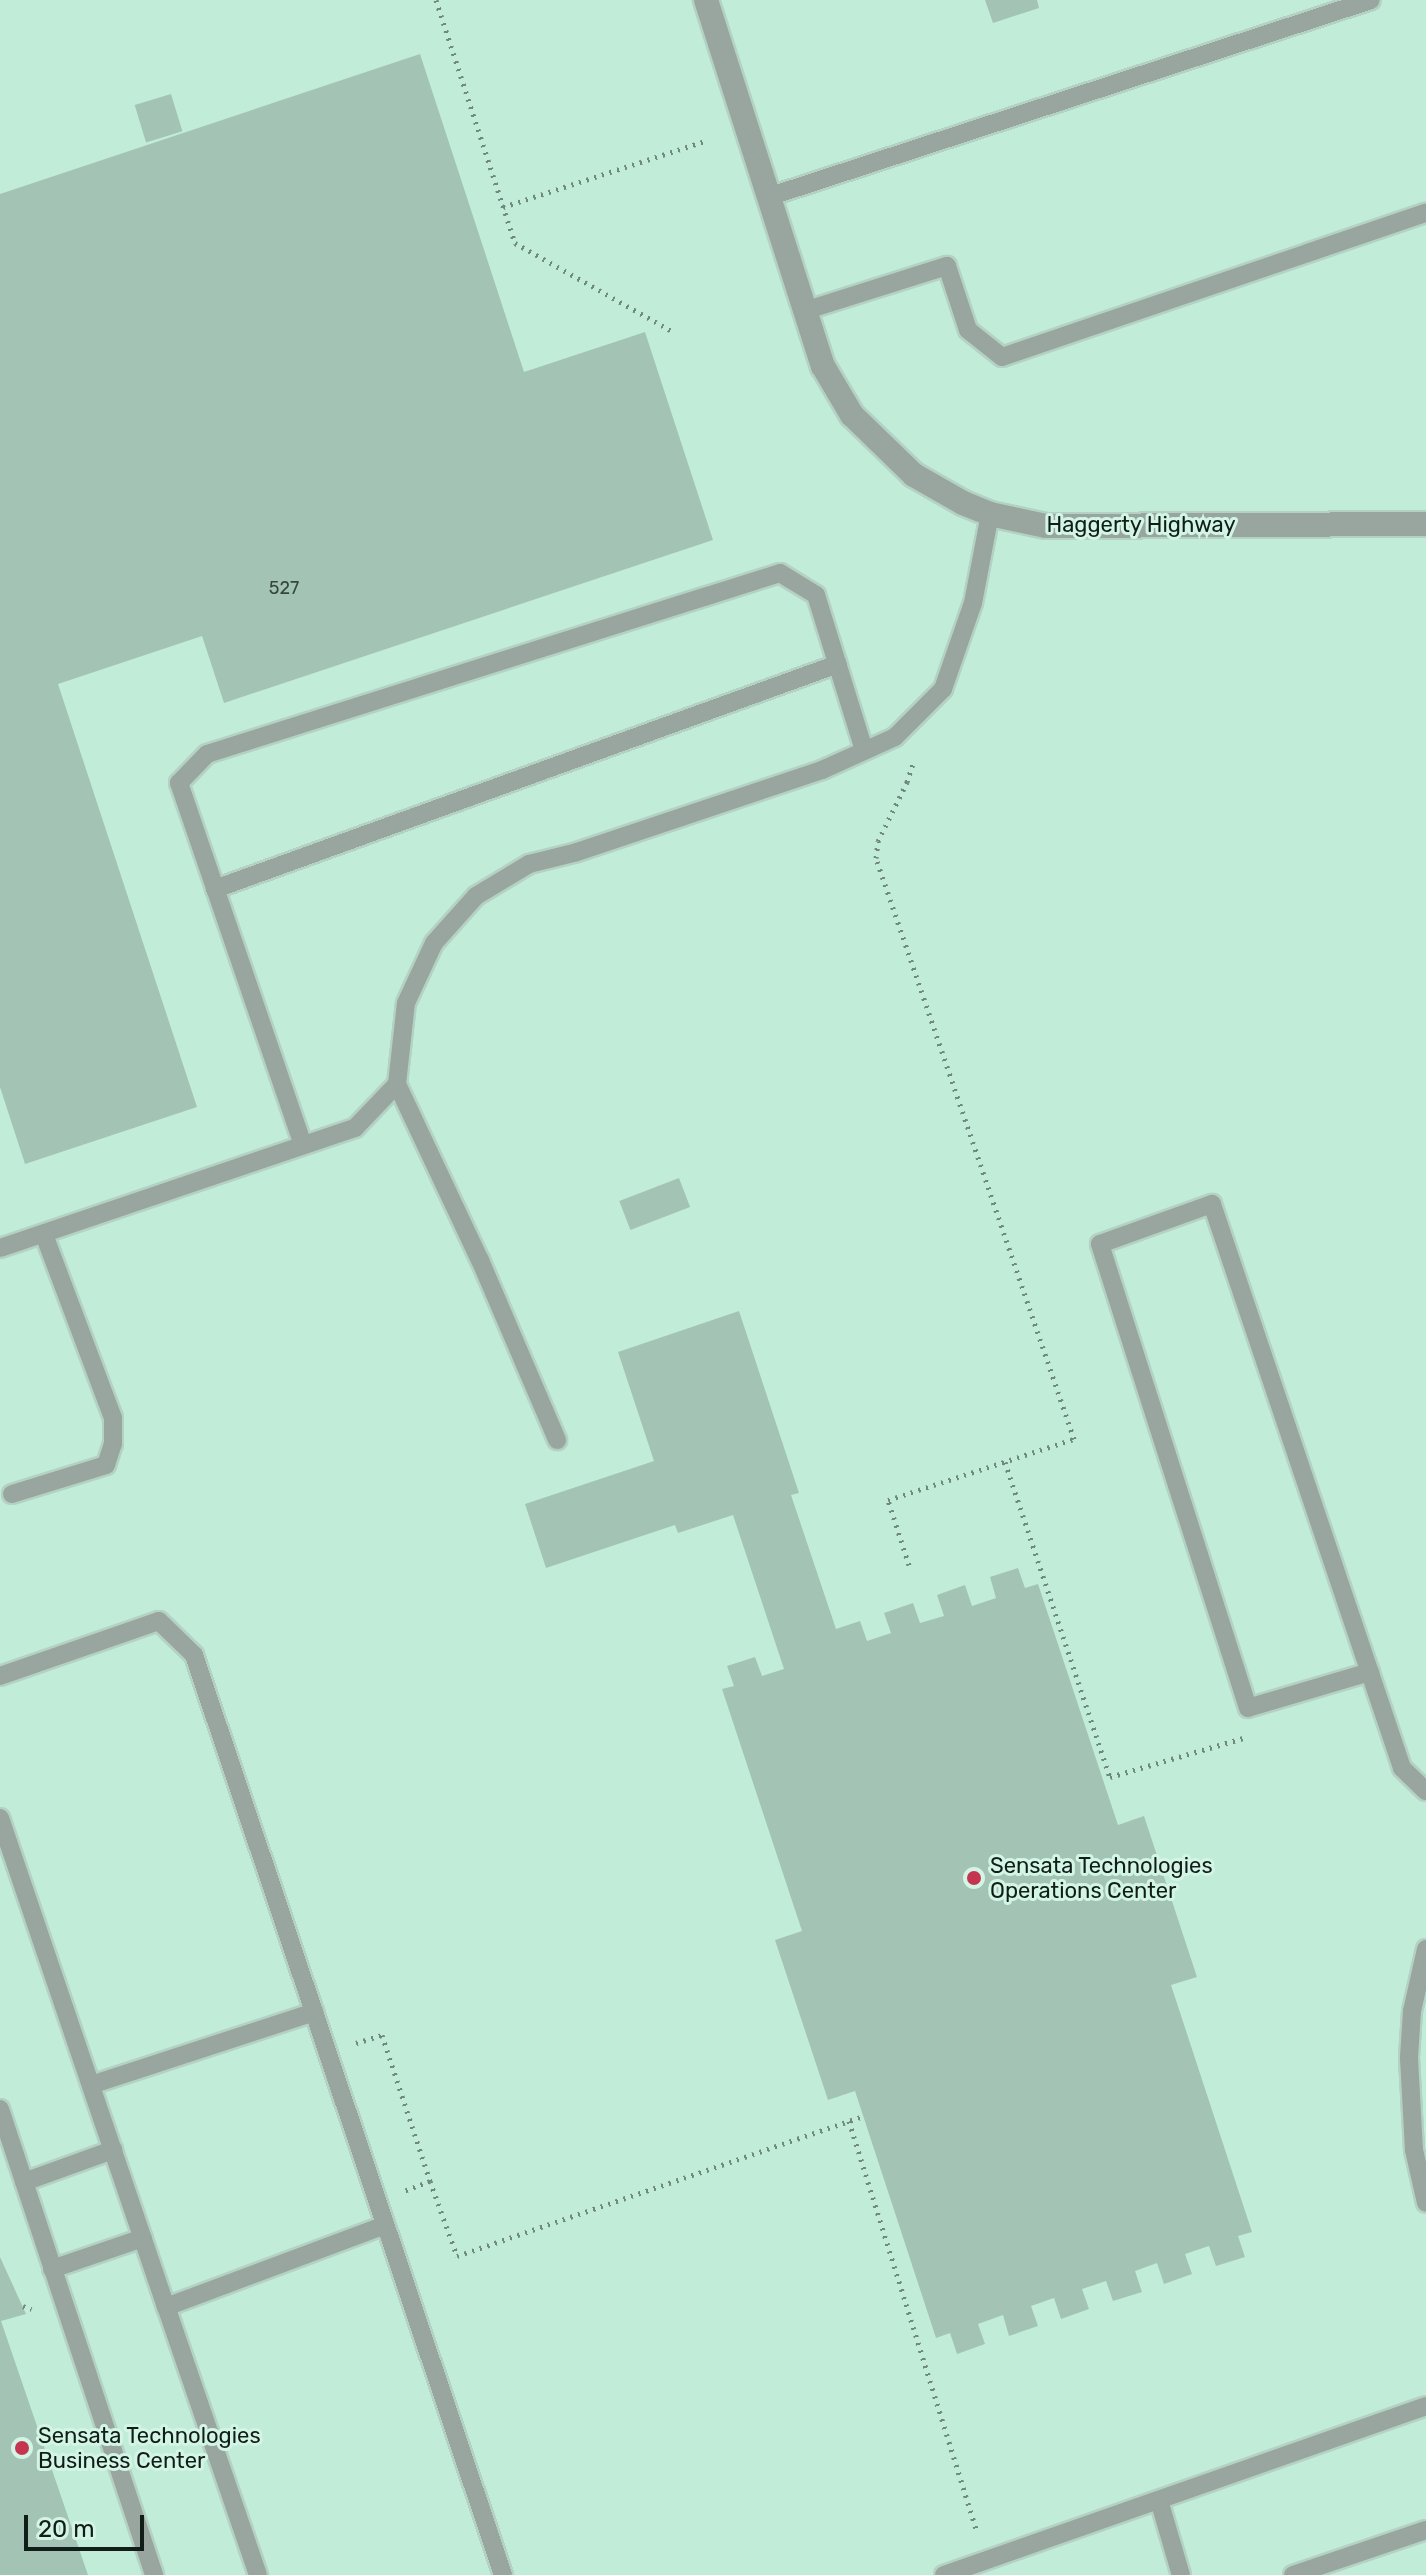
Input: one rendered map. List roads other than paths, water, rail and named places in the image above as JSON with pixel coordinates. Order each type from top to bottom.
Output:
[{"type":"street","name":"Haggerty Highway","points":[[706,0],[823,366],[852,415],[871,437],[938,490],[990,514],[1046,526],[1426,524]]},
{"type":"lane","points":[[768,197],[1371,0]]},
{"type":"lane","points":[[804,311],[947,266],[968,330],[1002,357],[1426,213]]},
{"type":"lane","points":[[557,1440],[480,1260],[397,1084],[406,1003],[434,943],[476,896],[529,864],[577,852],[822,770],[895,737],[943,689],[973,603],[990,514]]},
{"type":"lane","points":[[303,1145],[179,783],[207,754],[780,573],[816,595],[864,750]]},
{"type":"lane","points":[[215,889],[838,664]]},
{"type":"lane","points":[[0,1248],[355,1128],[397,1084]]},
{"type":"lane","points":[[1370,1672],[1248,1708],[1100,1244],[1212,1204],[1370,1672],[1402,1768],[1426,1791]]},
{"type":"lane","points":[[12,1494],[106,1465],[113,1444],[113,1418],[44,1234]]},
{"type":"lane","points":[[0,1676],[159,1621],[194,1655],[503,2575]]},
{"type":"lane","points":[[0,1818],[258,2575]]},
{"type":"lane","points":[[1426,1949],[1412,2011],[1409,2058],[1414,2150],[1426,2203]]},
{"type":"lane","points":[[91,2085],[314,2012]]},
{"type":"lane","points":[[0,2109],[154,2575]]},
{"type":"lane","points":[[24,2182],[113,2150]]},
{"type":"lane","points":[[166,2307],[385,2225]]},
{"type":"lane","points":[[52,2269],[143,2238]]},
{"type":"lane","points":[[944,2575],[1426,2406]]},
{"type":"lane","points":[[1159,2500],[1181,2575]]},
{"type":"lane","points":[[1293,2575],[1426,2530]]},
{"type":"place","name":"Sensata Technologies Operations Center","points":[[974,1878]]},
{"type":"place","name":"Sensata Technologies Business Center","points":[[22,2448]]}]
